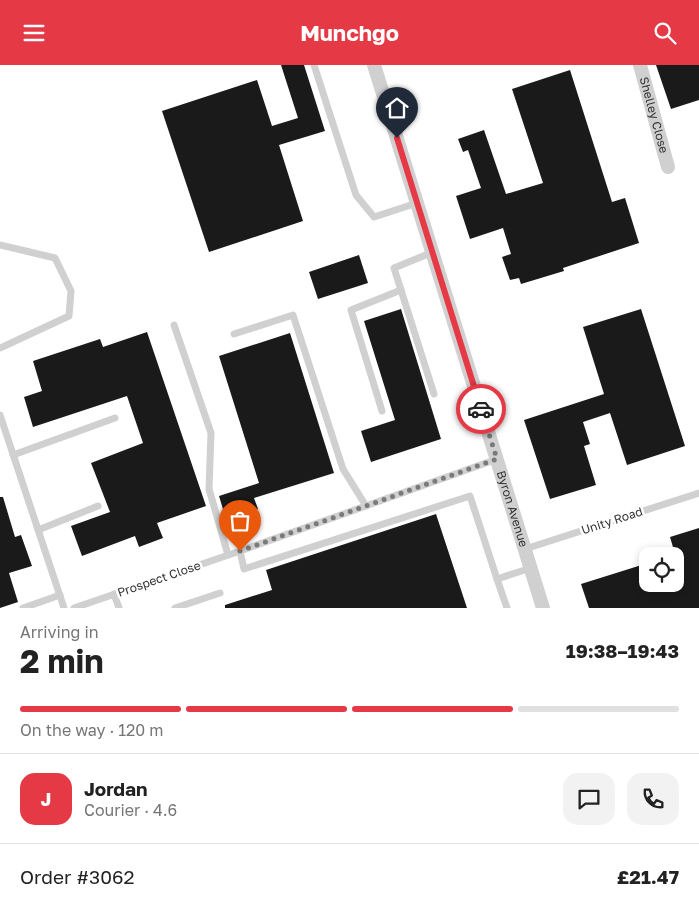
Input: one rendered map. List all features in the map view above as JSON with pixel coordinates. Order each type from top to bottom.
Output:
[{"type":"street","name":"Byron Avenue","points":[[374,65],[543,608]]},
{"type":"street","name":"Shelley Close","points":[[640,65],[668,167]]},
{"type":"lane","points":[[314,65],[356,195],[374,217],[417,203]]},
{"type":"lane","points":[[0,245],[55,258],[71,291],[69,315],[0,348]]},
{"type":"lane","points":[[433,252],[394,268],[434,394]]},
{"type":"lane","points":[[382,411],[351,310],[401,290]]},
{"type":"lane","points":[[234,334],[293,315],[342,469],[366,506]]},
{"type":"lane","points":[[174,325],[211,433],[209,489],[228,555]]},
{"type":"lane","points":[[0,415],[4,438],[13,455],[64,608]]},
{"type":"lane","points":[[13,455],[115,418]]},
{"type":"lane","name":"Prospect Close","points":[[74,608],[497,459]]},
{"type":"lane","name":"Unity Road","points":[[525,549],[699,493]]},
{"type":"lane","points":[[240,551],[244,569],[470,496],[507,608]]},
{"type":"lane","points":[[38,530],[98,506]]},
{"type":"lane","points":[[497,579],[531,568]]},
{"type":"lane","points":[[175,608],[220,593]]},
{"type":"lane","points":[[114,594],[119,608]]},
{"type":"lane","points":[[23,608],[60,595]]},
{"type":"building","points":[[281,65],[304,65],[325,131],[279,145],[303,221],[209,252],[162,111],[257,80],[272,126],[298,118]]},
{"type":"building","points":[[656,65],[699,65],[699,100],[671,109]]},
{"type":"building","points":[[570,70],[612,202],[625,198],[639,243],[563,268],[564,271],[521,284],[519,278],[510,280],[502,257],[511,254],[503,228],[470,239],[456,196],[481,188],[468,150],[463,152],[458,139],[484,130],[506,194],[543,183],[512,89]]},
{"type":"building","points":[[359,255],[368,283],[318,299],[309,272]]},
{"type":"building","points":[[401,309],[441,439],[371,462],[361,431],[395,420],[364,321]]},
{"type":"building","points":[[641,309],[685,446],[627,465],[610,413],[583,422],[590,444],[584,446],[596,485],[550,499],[524,420],[604,394],[583,327]]},
{"type":"building","points":[[147,332],[206,506],[157,523],[163,538],[139,547],[135,536],[82,556],[71,526],[110,512],[91,463],[143,443],[127,396],[33,427],[24,397],[42,391],[33,361],[100,339],[103,347]]},
{"type":"building","points":[[290,333],[334,473],[254,498],[258,509],[226,519],[219,496],[259,483],[219,356]]},
{"type":"building","points":[[0,497],[3,497],[15,537],[21,535],[32,566],[9,573],[18,602],[0,608]]},
{"type":"building","points":[[436,514],[467,608],[225,608],[225,605],[272,590],[266,570]]},
{"type":"building","points":[[699,528],[699,608],[589,608],[581,584],[639,566],[639,592],[684,592],[684,547],[673,547],[670,537]]},
{"type":"way so far","points":[[240,551],[497,459],[481,409]]},
{"type":"route","points":[[397,138],[481,409]]}]
